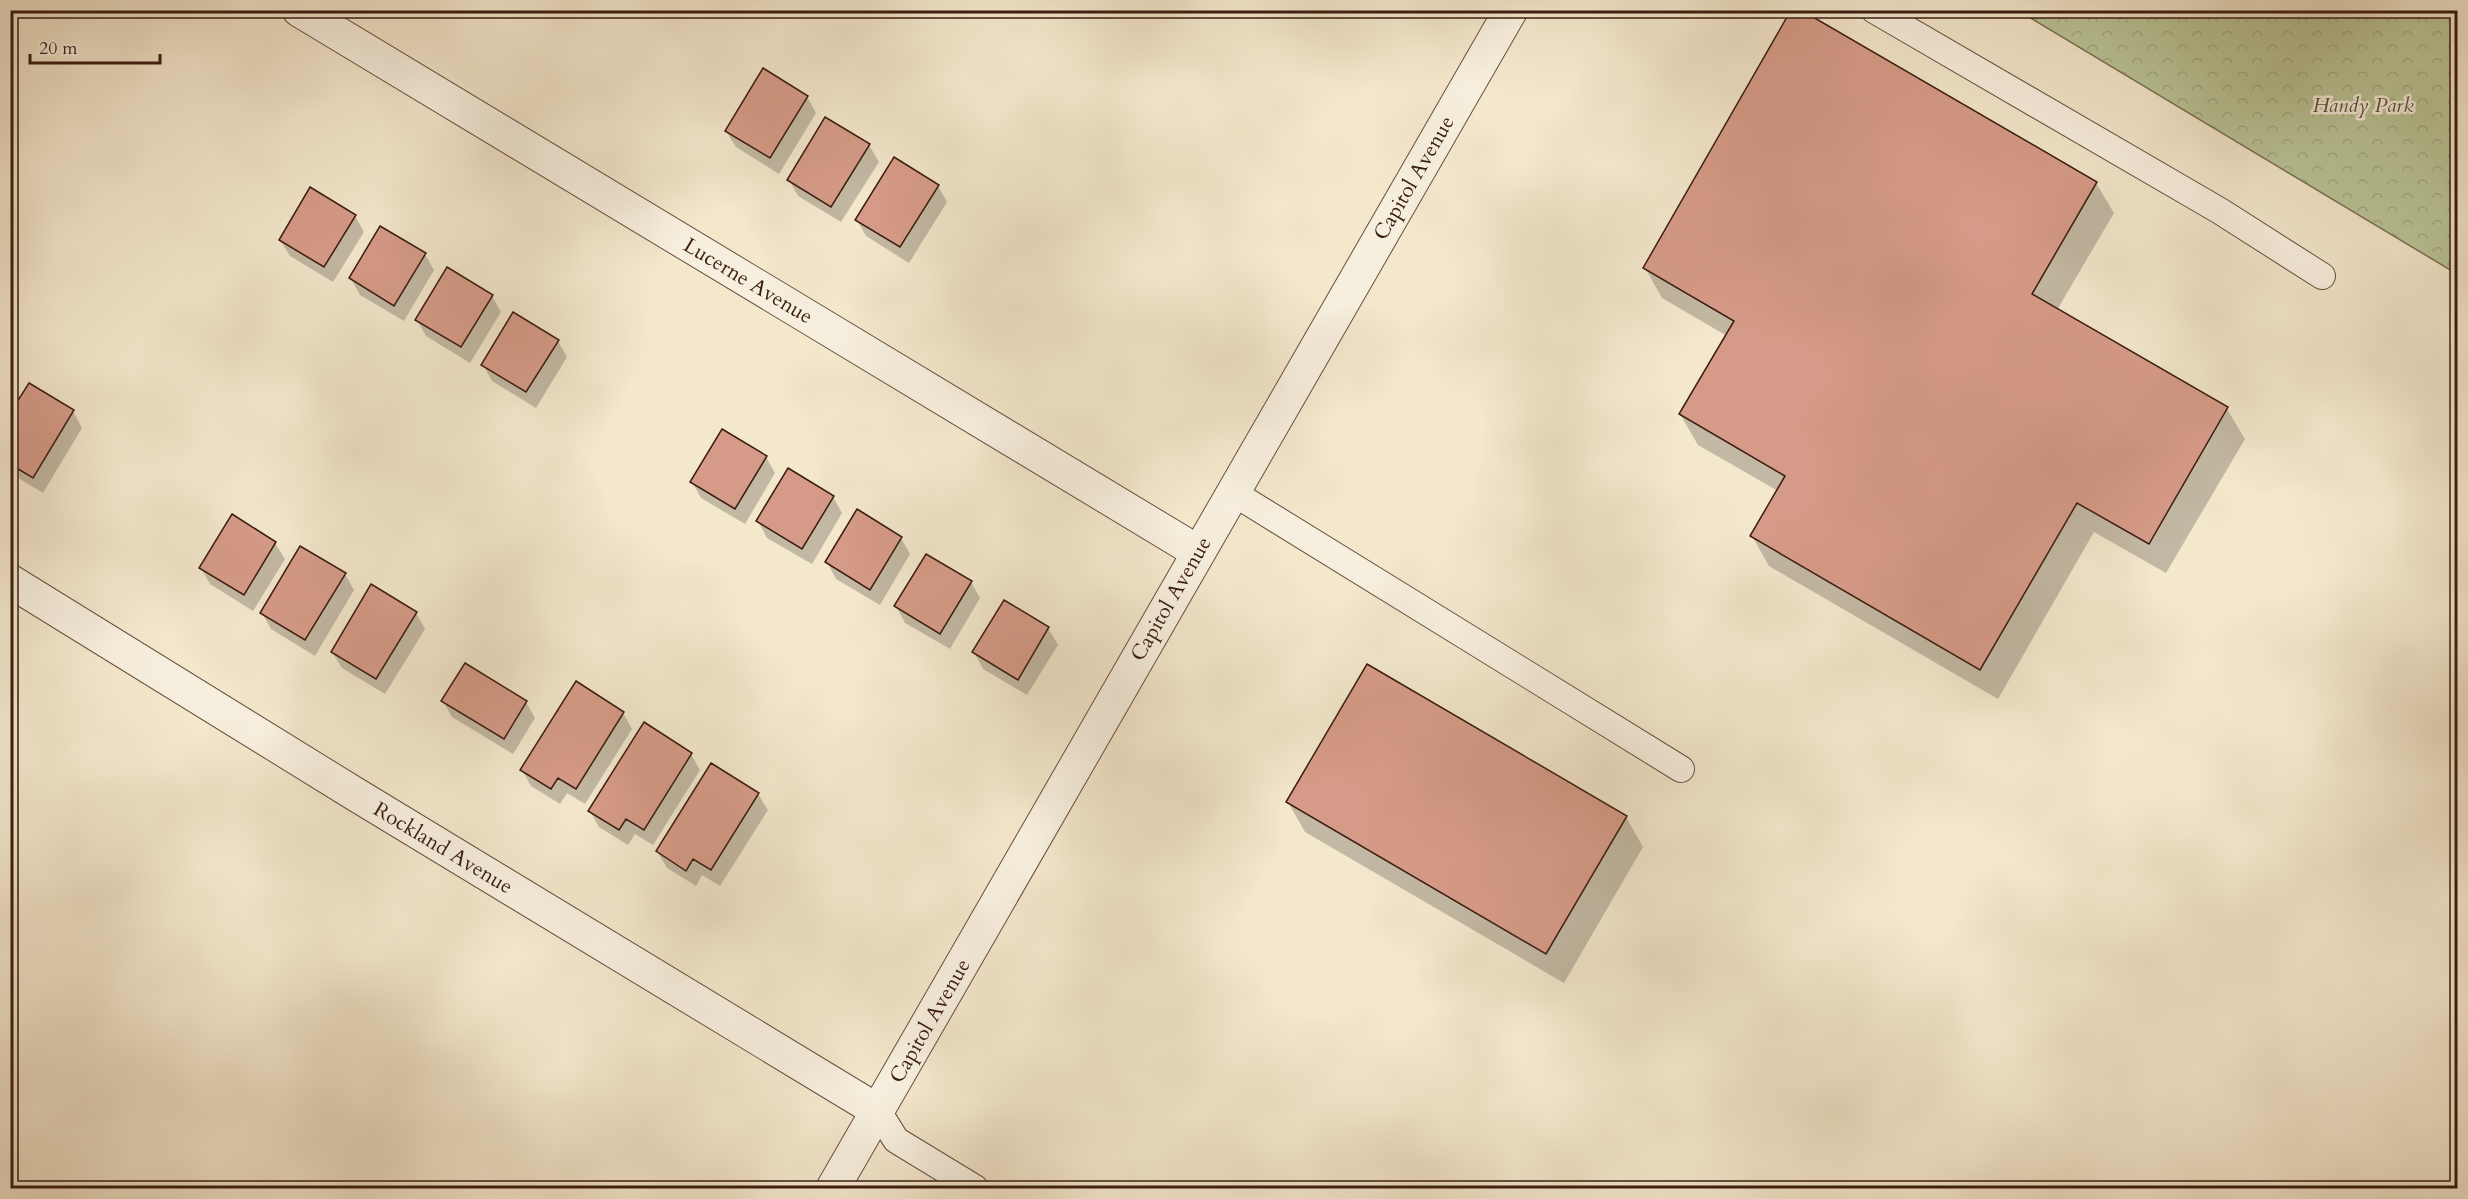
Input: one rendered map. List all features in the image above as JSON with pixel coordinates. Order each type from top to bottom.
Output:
[{"type":"street","name":"Lucerne Avenue","points":[[299,10],[1197,552]]},
{"type":"street","name":"Capitol Avenue","points":[[833,1188],[1510,10]]},
{"type":"street","name":"Rockland Avenue","points":[[10,581],[355,794],[878,1111]]},
{"type":"lane","points":[[1874,10],[2220,211],[2322,276]]},
{"type":"lane","points":[[1232,492],[1681,769]]},
{"type":"lane","points":[[878,1111],[897,1140],[975,1188]]},
{"type":"green space","name":"Handy Park","points":[[2019,11],[2457,11],[2457,274]]},
{"type":"building","points":[[1791,10],[1801,10],[2097,182],[2032,294],[2228,407],[2149,544],[2077,503],[1980,670],[1750,536],[1785,476],[1679,414],[1734,321],[1643,268]]},
{"type":"building","points":[[763,68],[808,96],[770,158],[725,131]]},
{"type":"building","points":[[825,117],[870,144],[831,207],[787,180]]},
{"type":"building","points":[[894,157],[939,185],[900,247],[855,220]]},
{"type":"building","points":[[310,187],[356,215],[324,267],[279,240]]},
{"type":"building","points":[[380,226],[426,253],[394,306],[349,278]]},
{"type":"building","points":[[447,267],[493,295],[461,347],[415,320]]},
{"type":"building","points":[[513,312],[559,340],[526,392],[481,365]]},
{"type":"building","points":[[29,383],[74,410],[33,478],[10,464],[10,413]]},
{"type":"building","points":[[722,429],[767,456],[735,509],[690,482]]},
{"type":"building","points":[[788,468],[834,496],[802,549],[756,521]]},
{"type":"building","points":[[857,509],[902,537],[870,590],[825,562]]},
{"type":"building","points":[[232,514],[276,542],[244,595],[199,568]]},
{"type":"building","points":[[300,546],[346,573],[305,640],[260,613]]},
{"type":"building","points":[[926,554],[972,581],[940,634],[894,606]]},
{"type":"building","points":[[371,584],[417,612],[376,679],[331,652]]},
{"type":"building","points":[[1004,600],[1049,627],[1018,680],[972,652]]},
{"type":"building","points":[[465,663],[527,701],[504,739],[441,701]]},
{"type":"building","points":[[1367,664],[1627,816],[1546,954],[1286,802]]},
{"type":"building","points":[[576,681],[624,712],[576,789],[558,778],[551,789],[520,770]]},
{"type":"building","points":[[644,722],[692,753],[644,830],[626,819],[619,830],[588,811]]},
{"type":"building","points":[[711,763],[759,793],[711,870],[693,859],[686,871],[656,851]]}]
